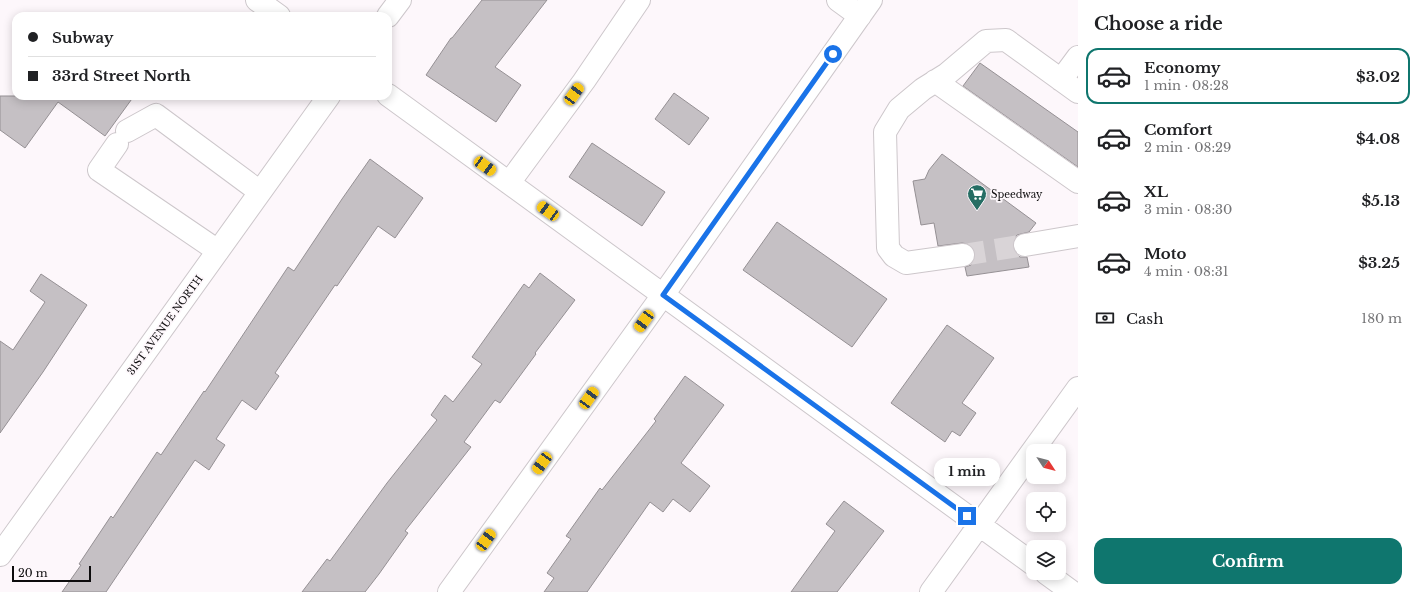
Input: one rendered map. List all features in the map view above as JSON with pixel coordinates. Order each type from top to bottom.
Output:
[{"type":"street","points":[[257,0],[274,12]]},
{"type":"street","points":[[391,12],[400,0]]},
{"type":"street","points":[[509,183],[584,81],[639,0]]},
{"type":"street","points":[[449,592],[663,295],[865,8],[838,0]]},
{"type":"street","points":[[963,255],[906,263],[894,256],[888,248],[885,132],[899,109],[923,89],[946,74],[986,41],[1006,40],[1070,86],[1078,57]]},
{"type":"street","points":[[935,81],[1078,182]]},
{"type":"street","points":[[392,98],[1026,559]]},
{"type":"street","name":"31ST AVENUE NORTH","points":[[0,555],[326,100]]},
{"type":"street","points":[[218,251],[99,170],[122,137],[156,115],[260,192]]},
{"type":"street","points":[[1026,245],[1078,236]]},
{"type":"street","points":[[931,592],[1078,388]]},
{"type":"street","points":[[1056,580],[1072,592]]},
{"type":"building","points":[[482,0],[547,0],[495,67],[521,85],[496,122],[426,75],[451,38]]},
{"type":"building","points":[[980,63],[1078,132],[1078,167],[963,86]]},
{"type":"building","points":[[674,93],[709,118],[689,145],[655,119]]},
{"type":"building","points":[[0,96],[12,96],[12,100],[131,100],[105,136],[58,102],[25,148],[0,130]]},
{"type":"building","points":[[592,143],[665,192],[642,226],[569,177]]},
{"type":"building","points":[[942,154],[1036,223],[1029,232],[1017,235],[1013,241],[1015,253],[1020,257],[1027,257],[1029,267],[967,276],[965,267],[971,265],[975,259],[973,247],[962,243],[938,246],[934,223],[921,225],[913,181],[925,179],[929,170]]},
{"type":"building","points":[[370,159],[423,198],[395,238],[378,226],[337,286],[335,285],[275,373],[279,376],[256,410],[242,400],[216,439],[225,445],[209,470],[195,460],[106,592],[62,592],[81,565],[79,564],[111,516],[113,518],[157,452],[161,455],[204,391],[205,392],[288,267],[294,271]]},
{"type":"building","points":[[777,222],[887,299],[852,347],[743,270]]},
{"type":"building","points":[[540,273],[575,300],[500,403],[495,400],[464,442],[471,447],[405,531],[408,533],[379,574],[365,592],[302,592],[327,559],[330,561],[387,483],[437,420],[431,415],[445,395],[453,402],[482,364],[472,357],[524,284],[529,288]]},
{"type":"building","points":[[41,274],[87,305],[43,372],[0,433],[0,341],[13,350],[45,302],[30,291]]},
{"type":"building","points":[[947,325],[994,358],[962,403],[976,413],[960,436],[952,431],[945,442],[891,403]]},
{"type":"building","points":[[685,376],[724,405],[681,463],[710,486],[690,512],[673,499],[663,512],[650,502],[587,592],[544,592],[554,578],[547,573],[571,539],[566,536],[600,488],[602,490],[656,421],[654,419]]},
{"type":"building","points":[[844,501],[884,531],[837,592],[791,592],[835,531],[826,524]]},
{"type":"tunnel","points":[[963,255],[1025,245]]},
{"type":"place","name":"Speedway","points":[[977,211]]},
{"type":"route","points":[[833,54],[663,295],[967,516]]}]
